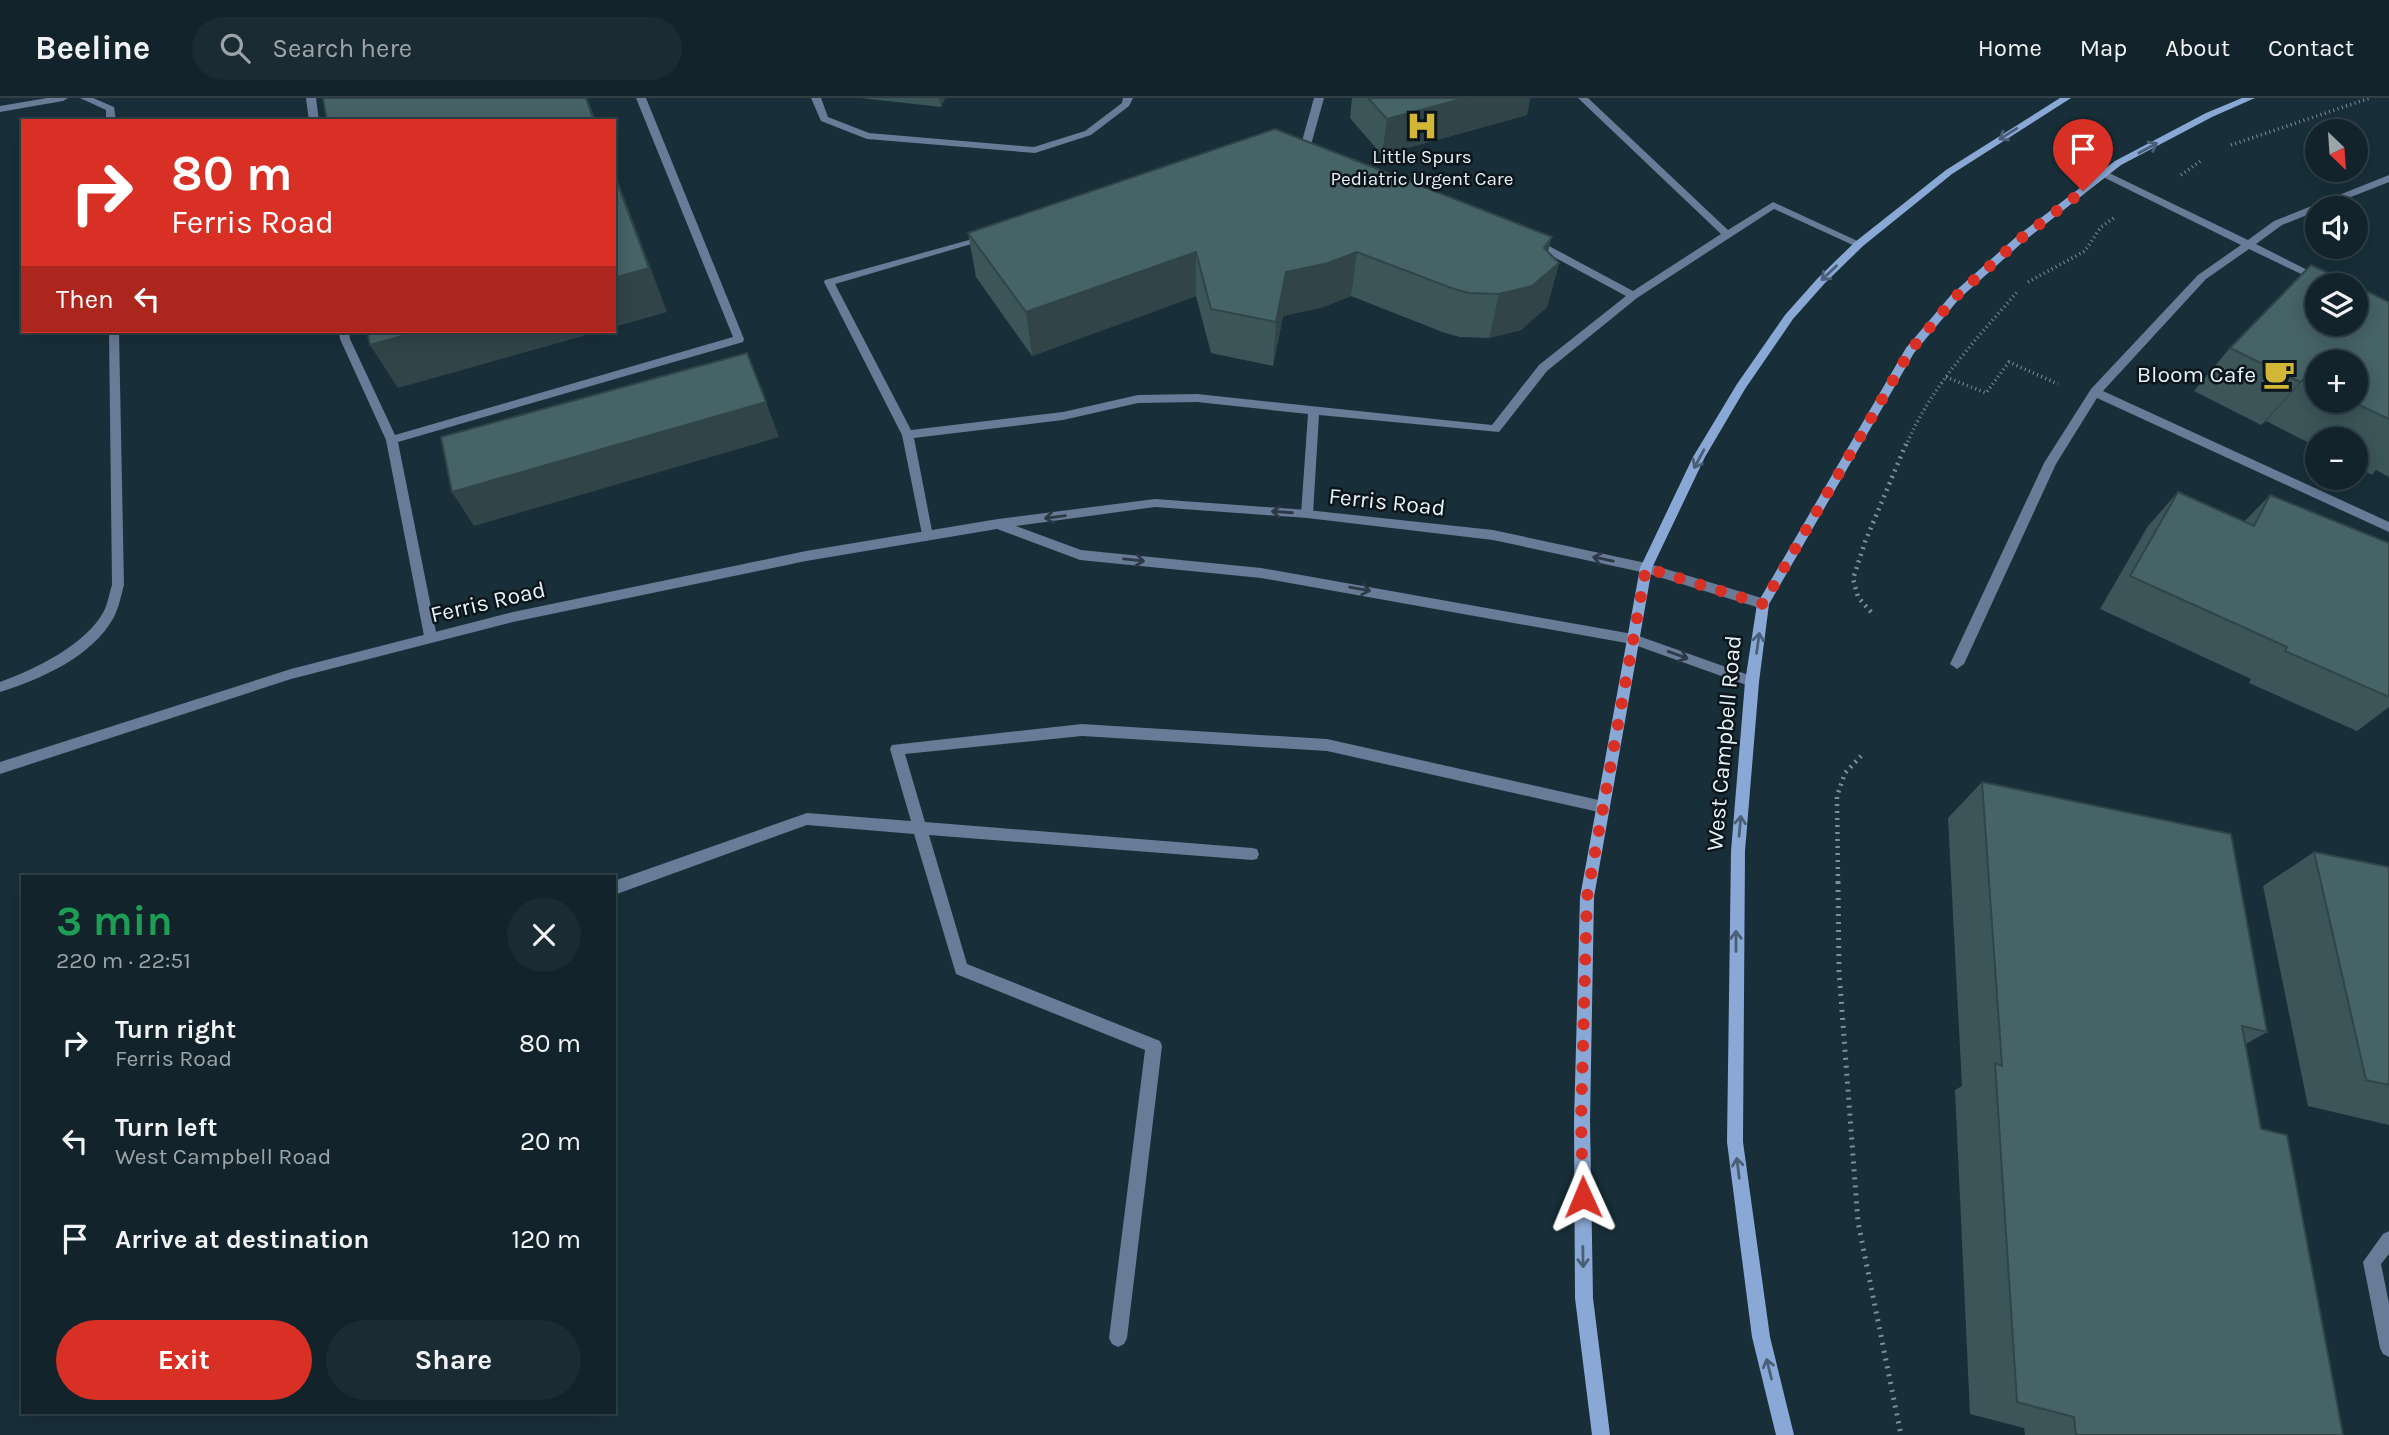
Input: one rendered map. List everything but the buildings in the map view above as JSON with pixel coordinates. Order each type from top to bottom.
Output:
[{"type":"main road","points":[[1601,1435],[1584,1298],[1581,1121],[1587,897],[1646,568],[1699,457],[1741,387],[1789,317],[1858,244],[1949,172],[2066,98]]},
{"type":"main road","name":"West Campbell Road","points":[[1785,1435],[1761,1337],[1735,1142],[1738,851],[1752,682],[1763,604],[1910,351],[1955,297],[2020,239],[2119,163],[2197,121],[2250,98]]},
{"type":"street","points":[[0,109],[63,98]]},
{"type":"street","points":[[85,98],[111,109],[111,119]]},
{"type":"street","points":[[311,98],[314,119]]},
{"type":"street","points":[[391,440],[739,339],[641,98]]},
{"type":"street","points":[[816,98],[824,119],[867,136],[1034,150],[1088,133],[1126,104],[1128,98]]},
{"type":"street","points":[[1304,152],[1319,98]]},
{"type":"street","points":[[1583,98],[1727,234]]},
{"type":"street","points":[[1291,155],[1304,152],[1316,156]]},
{"type":"street","points":[[2104,174],[2309,273]]},
{"type":"street","points":[[1957,664],[2050,463],[2093,395],[2202,277],[2278,223],[2389,178]]},
{"type":"street","points":[[908,435],[1063,416],[1138,399],[1197,398],[1495,429],[1543,368],[1633,296],[1773,205],[1858,244]]},
{"type":"street","points":[[1516,232],[1633,296]]},
{"type":"street","points":[[928,536],[908,435],[829,282],[1001,234]]},
{"type":"street","points":[[0,687],[51,664],[85,640],[108,615],[118,585],[114,333]]},
{"type":"street","points":[[344,333],[391,440],[430,637]]},
{"type":"street","points":[[2093,395],[2389,527]]},
{"type":"street","points":[[1307,514],[1314,410]]},
{"type":"street","name":"Ferris Road","points":[[0,768],[291,674],[430,637],[581,602],[793,558],[998,524],[1155,503],[1307,514],[1493,535],[1646,568],[1763,604]]},
{"type":"street","points":[[998,524],[1080,555],[1261,573],[1633,639],[1752,682]]},
{"type":"street","points":[[1118,1338],[1154,1045],[961,968],[897,750],[1082,730],[1327,745],[1603,807]]},
{"type":"street","points":[[616,887],[807,818],[1252,854]]},
{"type":"street","points":[[2389,1240],[2372,1262],[2389,1348]]},
{"type":"path","points":[[2226,147],[2370,98]]},
{"type":"path","points":[[2175,178],[2206,156]]},
{"type":"path","points":[[1871,612],[1858,597],[1853,579],[1865,542],[1916,421],[1958,360],[2025,284],[2085,251],[2101,227],[2117,215]]},
{"type":"path","points":[[1946,377],[1986,393],[2009,362],[2093,395]]},
{"type":"path","points":[[1861,756],[1845,773],[1837,796],[1839,971],[1858,1222],[1900,1435]]},
{"type":"place","name":"Little Spurs Pediatric Urgent Care","points":[[1422,126]]},
{"type":"place","name":"Bloom Cafe","points":[[2279,374]]},
{"type":"route","points":[[1583,1197],[1581,1121],[1587,897],[1646,568],[1763,604],[1910,351],[1955,297],[2020,239],[2083,191]]}]
